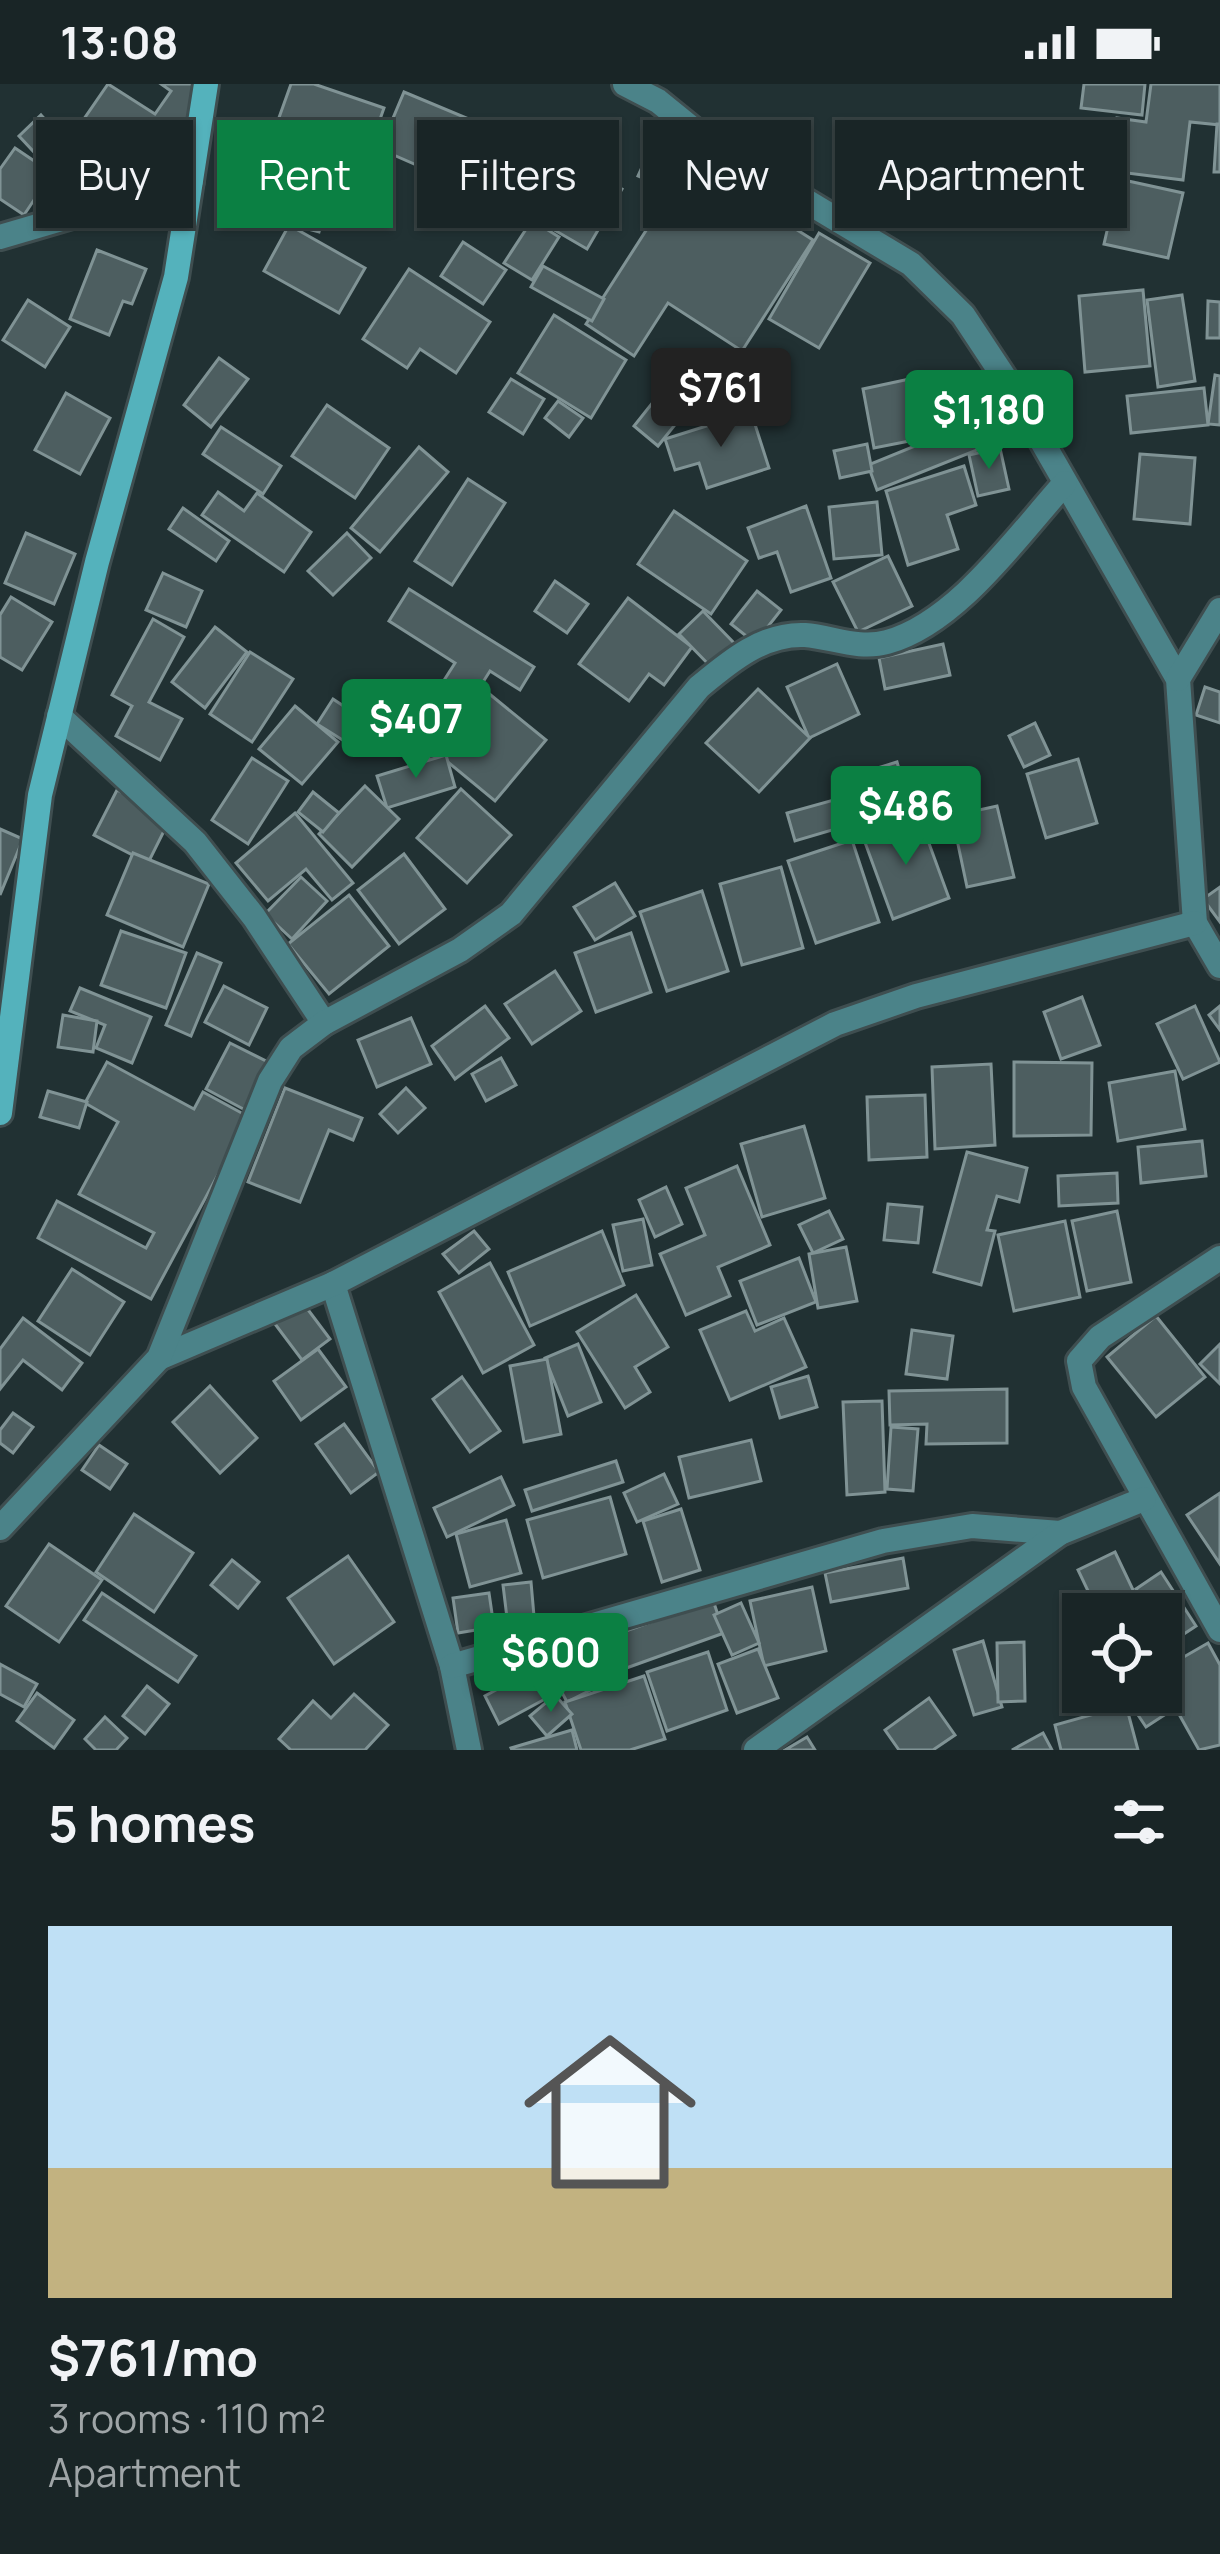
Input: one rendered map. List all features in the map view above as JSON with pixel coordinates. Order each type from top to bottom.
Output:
[{"type":"street","points":[[193,169],[206,84]]},
{"type":"street","points":[[626,84],[658,101],[711,144],[911,264],[964,315],[1012,389],[1178,679],[1195,923],[1220,966]]},
{"type":"street","points":[[0,237],[36,227]]},
{"type":"street","points":[[0,1113],[40,795],[97,562],[176,277],[184,228]]},
{"type":"street","points":[[0,1528],[159,1358],[270,1081],[291,1048],[324,1023],[460,950],[511,914],[698,687],[736,656],[764,642],[802,635],[850,644],[884,644],[921,628],[962,596],[1065,482]]},
{"type":"street","points":[[1178,679],[1220,610]]},
{"type":"street","points":[[59,716],[195,842],[254,917],[324,1023]]},
{"type":"street","points":[[159,1358],[333,1284],[836,1024],[916,996],[1195,923]]},
{"type":"street","points":[[1220,1258],[1100,1337],[1079,1361],[1084,1387],[1220,1630]]},
{"type":"street","points":[[333,1284],[452,1666],[469,1750]]},
{"type":"street","points":[[756,1750],[1060,1533],[1144,1499]]},
{"type":"street","points":[[452,1666],[883,1541],[972,1526],[1060,1533]]},
{"type":"building","points":[[108,84],[155,114],[171,91],[161,84],[215,84],[190,120],[83,120]]},
{"type":"building","points":[[291,84],[314,84],[384,108],[380,120],[278,120]]},
{"type":"building","points":[[1084,84],[1145,84],[1142,115],[1081,108]]},
{"type":"building","points":[[1151,84],[1220,84],[1220,125],[1190,122],[1183,180],[1127,173],[1127,120],[1117,118],[1146,122]]},
{"type":"building","points":[[404,92],[469,119],[417,120],[417,165],[393,155],[392,120]]},
{"type":"building","points":[[41,115],[46,120],[36,120],[36,154],[19,136]]},
{"type":"building","points":[[1217,124],[1220,172],[1214,172]]},
{"type":"building","points":[[15,148],[36,162],[36,197],[24,215],[0,199],[0,169]]},
{"type":"building","points":[[1127,181],[1183,193],[1168,258],[1104,244],[1108,228],[1127,228]]},
{"type":"building","points":[[287,228],[365,268],[339,313],[264,271]]},
{"type":"building","points":[[527,228],[545,228],[559,237],[532,280],[504,263]]},
{"type":"building","points":[[551,228],[599,228],[587,249]]},
{"type":"building","points":[[648,228],[794,228],[813,240],[742,351],[668,303],[634,356],[586,324]]},
{"type":"building","points":[[819,233],[870,263],[819,348],[769,319]]},
{"type":"building","points":[[463,242],[506,270],[483,304],[441,276]]},
{"type":"building","points":[[97,250],[146,269],[132,304],[123,301],[109,335],[70,319]]},
{"type":"building","points":[[543,266],[604,299],[592,321],[531,287]]},
{"type":"building","points":[[409,269],[490,322],[456,373],[420,349],[407,368],[363,339]]},
{"type":"building","points":[[1143,290],[1150,366],[1085,372],[1079,296]]},
{"type":"building","points":[[1182,295],[1195,381],[1158,387],[1147,300]]},
{"type":"building","points":[[28,300],[70,327],[45,367],[3,340]]},
{"type":"building","points":[[1208,301],[1220,302],[1220,338],[1207,338]]},
{"type":"building","points":[[554,315],[626,360],[591,418],[518,373]]},
{"type":"building","points":[[766,357],[767,403],[700,406],[699,359]]},
{"type":"building","points":[[219,358],[248,379],[211,427],[184,405]]},
{"type":"building","points":[[928,375],[940,435],[874,448],[863,389]]},
{"type":"building","points":[[1215,375],[1220,376],[1220,425],[1208,424]]},
{"type":"building","points":[[511,379],[544,399],[523,434],[489,412]]},
{"type":"building","points":[[1204,388],[1208,425],[1131,433],[1127,396]]},
{"type":"building","points":[[66,393],[110,418],[80,474],[35,450]]},
{"type":"building","points":[[558,401],[583,418],[569,437],[545,418]]},
{"type":"building","points":[[654,401],[678,421],[658,446],[634,426]]},
{"type":"building","points":[[327,405],[389,448],[355,498],[292,456]]},
{"type":"building","points":[[751,412],[769,468],[707,488],[699,463],[675,470],[665,439]]},
{"type":"building","points":[[996,413],[1007,438],[877,490],[868,465]]},
{"type":"building","points":[[221,427],[281,466],[263,494],[203,454]]},
{"type":"building","points":[[867,444],[872,471],[840,478],[834,451]]},
{"type":"building","points":[[419,447],[448,472],[380,552],[351,528]]},
{"type":"building","points":[[1000,448],[1009,489],[978,496],[969,455]]},
{"type":"building","points":[[1140,454],[1195,458],[1190,524],[1134,519]]},
{"type":"building","points":[[964,466],[976,505],[947,515],[958,549],[908,565],[886,491]]},
{"type":"building","points":[[468,479],[505,503],[452,585],[415,561]]},
{"type":"building","points":[[218,492],[244,511],[257,493],[311,532],[284,572],[202,515]]},
{"type":"building","points":[[877,502],[882,555],[834,559],[829,507]]},
{"type":"building","points":[[806,506],[831,578],[791,592],[777,552],[759,558],[748,528]]},
{"type":"building","points":[[183,508],[229,541],[216,561],[169,529]]},
{"type":"building","points":[[674,511],[747,561],[711,614],[638,564]]},
{"type":"building","points":[[26,533],[75,554],[54,604],[5,583]]},
{"type":"building","points":[[347,533],[371,558],[333,595],[308,571]]},
{"type":"building","points":[[888,556],[912,606],[858,632],[833,582]]},
{"type":"building","points":[[163,573],[202,591],[186,627],[146,610]]},
{"type":"building","points":[[555,581],[588,604],[567,633],[535,611]]},
{"type":"building","points":[[409,589],[534,667],[520,690],[490,671],[433,761],[404,743],[455,663],[389,621]]},
{"type":"building","points":[[757,591],[781,610],[755,643],[731,624]]},
{"type":"building","points":[[11,597],[52,622],[22,670],[0,657],[0,615]]},
{"type":"building","points":[[628,598],[692,647],[664,685],[649,674],[629,701],[579,664]]},
{"type":"building","points":[[703,611],[735,644],[711,667],[679,634]]},
{"type":"building","points":[[153,619],[184,637],[149,702],[182,719],[160,760],[116,736],[132,706],[112,695]]},
{"type":"building","points":[[215,627],[247,652],[205,708],[172,682]]},
{"type":"building","points":[[943,644],[950,675],[885,689],[879,658]]},
{"type":"building","points":[[250,652],[293,679],[252,742],[210,714]]},
{"type":"building","points":[[837,664],[859,714],[809,738],[787,687]]},
{"type":"building","points":[[1205,687],[1220,692],[1220,723],[1196,715]]},
{"type":"building","points":[[758,689],[810,738],[759,792],[706,743]]},
{"type":"building","points":[[487,692],[546,740],[495,801],[437,753]]},
{"type":"building","points":[[333,699],[372,725],[357,749],[317,724]]},
{"type":"building","points":[[295,706],[338,742],[302,784],[259,749]]},
{"type":"building","points":[[1035,723],[1050,755],[1024,767],[1009,736]]},
{"type":"building","points":[[446,755],[455,787],[387,808],[377,776]]},
{"type":"building","points":[[252,758],[288,781],[248,844],[212,820]]},
{"type":"building","points":[[1078,759],[1097,823],[1046,838],[1027,774]]},
{"type":"building","points":[[897,762],[910,806],[870,817],[858,774]]},
{"type":"building","points":[[365,786],[399,819],[352,867],[319,834]]},
{"type":"building","points":[[461,789],[511,835],[467,883],[417,838]]},
{"type":"building","points":[[117,790],[171,817],[148,863],[94,835]]},
{"type":"building","points":[[313,792],[339,813],[323,832],[298,812]]},
{"type":"building","points":[[848,796],[856,823],[795,841],[787,813]]},
{"type":"building","points":[[997,806],[1014,877],[967,887],[952,816]]},
{"type":"building","points":[[295,813],[353,883],[332,900],[306,869],[268,901],[236,863]]},
{"type":"building","points":[[919,816],[949,898],[893,919],[863,837]]},
{"type":"building","points":[[0,829],[23,839],[0,895]]},
{"type":"building","points":[[852,840],[879,922],[816,943],[788,861]]},
{"type":"building","points":[[133,853],[209,884],[183,947],[107,915]]},
{"type":"building","points":[[404,854],[445,909],[399,944],[358,890]]},
{"type":"building","points":[[781,867],[803,948],[742,965],[720,884]]},
{"type":"building","points":[[301,877],[327,901],[292,939],[265,914]]},
{"type":"building","points":[[615,883],[635,916],[595,940],[574,907]]},
{"type":"building","points":[[1220,887],[1220,922],[1203,899]]},
{"type":"building","points":[[702,891],[728,971],[667,991],[640,912]]},
{"type":"building","points":[[349,895],[389,946],[329,994],[288,944]]},
{"type":"building","points":[[121,931],[186,953],[166,1008],[101,985]]},
{"type":"building","points":[[631,933],[651,992],[596,1012],[575,953]]},
{"type":"building","points":[[197,953],[221,963],[191,1036],[166,1025]]},
{"type":"building","points":[[555,971],[581,1011],[532,1044],[505,1004]]},
{"type":"building","points":[[224,986],[267,1008],[249,1045],[205,1022]]},
{"type":"building","points":[[80,988],[151,1017],[132,1063],[96,1048],[105,1025],[70,1011]]},
{"type":"building","points":[[1082,997],[1100,1045],[1061,1059],[1044,1012]]},
{"type":"building","points":[[485,1006],[509,1038],[455,1079],[432,1046]]},
{"type":"building","points":[[1195,1006],[1220,1062],[1183,1079],[1157,1024]]},
{"type":"building","points":[[1220,1006],[1220,1030],[1209,1015]]},
{"type":"building","points":[[63,1015],[97,1021],[93,1052],[58,1047]]},
{"type":"building","points":[[411,1018],[431,1064],[377,1087],[358,1040]]},
{"type":"building","points":[[230,1043],[270,1063],[247,1111],[206,1089]]},
{"type":"building","points":[[501,1058],[516,1085],[486,1101],[472,1074]]},
{"type":"building","points":[[107,1062],[194,1109],[203,1092],[249,1117],[151,1299],[38,1238],[57,1201],[146,1248],[154,1233],[79,1194],[118,1122],[85,1103]]},
{"type":"building","points":[[1014,1062],[1092,1063],[1091,1135],[1014,1136]]},
{"type":"building","points":[[991,1064],[995,1145],[935,1149],[932,1067]]},
{"type":"building","points":[[1175,1071],[1185,1129],[1118,1141],[1109,1083]]},
{"type":"building","points":[[285,1088],[362,1118],[353,1140],[329,1130],[300,1202],[248,1182]]},
{"type":"building","points":[[406,1088],[425,1108],[398,1133],[380,1114]]},
{"type":"building","points":[[48,1091],[87,1102],[79,1128],[40,1117]]},
{"type":"building","points":[[925,1095],[927,1157],[869,1160],[867,1097]]},
{"type":"building","points":[[804,1126],[825,1198],[762,1217],[741,1144]]},
{"type":"building","points":[[1202,1141],[1206,1176],[1141,1183],[1138,1147]]},
{"type":"building","points":[[967,1152],[1027,1168],[1019,1202],[997,1196],[987,1230],[995,1231],[981,1285],[934,1272]]},
{"type":"building","points":[[737,1166],[770,1245],[718,1267],[730,1296],[686,1315],[660,1254],[705,1235],[686,1188]]},
{"type":"building","points":[[1117,1173],[1118,1203],[1059,1206],[1058,1176]]},
{"type":"building","points":[[666,1187],[682,1224],[655,1237],[639,1200]]},
{"type":"building","points":[[888,1204],[922,1207],[918,1243],[884,1240]]},
{"type":"building","points":[[829,1211],[843,1239],[813,1253],[799,1225]]},
{"type":"building","points":[[1117,1211],[1131,1282],[1087,1291],[1072,1221]]},
{"type":"building","points":[[643,1219],[652,1265],[623,1271],[613,1225]]},
{"type":"building","points":[[1065,1221],[1080,1297],[1014,1311],[998,1235]]},
{"type":"building","points":[[474,1231],[489,1249],[459,1273],[443,1254]]},
{"type":"building","points":[[602,1231],[624,1285],[530,1326],[508,1272]]},
{"type":"building","points":[[846,1247],[857,1301],[818,1308],[809,1254]]},
{"type":"building","points":[[799,1258],[816,1302],[757,1325],[740,1281]]},
{"type":"building","points":[[490,1263],[534,1345],[483,1373],[439,1292]]},
{"type":"building","points":[[72,1269],[124,1302],[90,1355],[38,1321]]},
{"type":"building","points":[[636,1295],[668,1347],[635,1367],[650,1392],[625,1408],[577,1332]]},
{"type":"building","points":[[303,1303],[330,1339],[302,1360],[275,1324]]},
{"type":"building","points":[[746,1311],[755,1331],[784,1318],[806,1367],[730,1400],[700,1330]]},
{"type":"building","points":[[1156,1316],[1205,1377],[1156,1417],[1107,1357]]},
{"type":"building","points":[[23,1318],[82,1363],[62,1390],[23,1360],[0,1389],[0,1349]]},
{"type":"building","points":[[912,1330],[953,1336],[947,1379],[906,1374]]},
{"type":"building","points":[[578,1344],[601,1402],[568,1416],[545,1358]]},
{"type":"building","points":[[1220,1344],[1220,1384],[1200,1364]]},
{"type":"building","points":[[318,1349],[346,1387],[301,1420],[274,1381]]},
{"type":"building","points":[[547,1359],[561,1434],[524,1442],[510,1366]]},
{"type":"building","points":[[808,1376],[817,1407],[780,1418],[771,1387]]},
{"type":"building","points":[[462,1377],[500,1431],[470,1452],[433,1399]]},
{"type":"building","points":[[210,1386],[257,1438],[220,1473],[173,1422]]},
{"type":"building","points":[[1007,1389],[1007,1443],[926,1444],[927,1424],[890,1425],[889,1391]]},
{"type":"building","points":[[882,1401],[885,1492],[847,1495],[843,1402]]},
{"type":"building","points":[[13,1413],[33,1427],[13,1453],[0,1443],[0,1430]]},
{"type":"building","points":[[344,1424],[379,1472],[351,1493],[316,1444]]},
{"type":"building","points":[[891,1427],[918,1429],[913,1491],[887,1489]]},
{"type":"building","points":[[751,1440],[761,1481],[689,1498],[679,1457]]},
{"type":"building","points":[[99,1445],[127,1464],[110,1489],[82,1470]]},
{"type":"building","points":[[616,1461],[623,1482],[532,1511],[525,1490]]},
{"type":"building","points":[[664,1474],[678,1504],[637,1522],[624,1493]]},
{"type":"building","points":[[501,1477],[514,1505],[447,1537],[434,1508]]},
{"type":"building","points":[[1220,1493],[1220,1564],[1187,1515]]},
{"type":"building","points":[[610,1497],[626,1554],[543,1578],[527,1520]]},
{"type":"building","points":[[681,1509],[700,1570],[662,1582],[643,1521]]},
{"type":"building","points":[[134,1514],[193,1553],[154,1612],[96,1572]]},
{"type":"building","points":[[506,1520],[521,1573],[470,1587],[456,1534]]},
{"type":"building","points":[[49,1544],[102,1580],[59,1642],[6,1606]]},
{"type":"building","points":[[1115,1552],[1134,1593],[1089,1593],[1078,1570]]},
{"type":"building","points":[[348,1556],[394,1622],[334,1664],[288,1598]]},
{"type":"building","points":[[903,1558],[908,1588],[831,1602],[825,1573]]},
{"type":"building","points":[[232,1560],[259,1582],[238,1608],[211,1585]]},
{"type":"building","points":[[1161,1572],[1175,1593],[1139,1593],[1136,1589]]},
{"type":"building","points":[[531,1582],[534,1616],[507,1618],[503,1585]]},
{"type":"building","points":[[812,1587],[826,1651],[764,1666],[750,1601]]},
{"type":"building","points":[[102,1593],[196,1656],[178,1682],[84,1620]]},
{"type":"building","points":[[489,1593],[494,1627],[458,1633],[453,1598]]},
{"type":"building","points":[[713,1600],[724,1633],[618,1671],[606,1638]]},
{"type":"building","points":[[741,1603],[759,1643],[732,1655],[714,1615]]},
{"type":"building","points":[[1182,1604],[1196,1626],[1182,1635]]},
{"type":"building","points":[[599,1640],[618,1676],[567,1702],[548,1666]]},
{"type":"building","points":[[983,1641],[1002,1707],[974,1715],[954,1650]]},
{"type":"building","points":[[1024,1642],[1025,1701],[998,1702],[997,1643]]},
{"type":"building","points":[[1208,1643],[1220,1665],[1220,1745],[1199,1750],[1178,1713],[1182,1713],[1182,1658]]},
{"type":"building","points":[[758,1649],[778,1698],[737,1713],[718,1664]]},
{"type":"building","points":[[708,1652],[727,1710],[667,1731],[647,1672]]},
{"type":"building","points":[[0,1664],[37,1684],[24,1707],[0,1694]]},
{"type":"building","points":[[542,1665],[556,1693],[499,1724],[485,1696]]},
{"type":"building","points":[[644,1676],[665,1739],[630,1750],[581,1750],[565,1702]]},
{"type":"building","points":[[147,1686],[169,1704],[145,1734],[123,1716]]},
{"type":"building","points":[[37,1693],[74,1720],[54,1748],[17,1721]]},
{"type":"building","points":[[354,1694],[388,1725],[365,1750],[291,1750],[279,1739],[313,1701],[331,1718]]},
{"type":"building","points":[[555,1695],[572,1714],[547,1736],[530,1716]]},
{"type":"building","points":[[929,1698],[955,1735],[933,1750],[899,1750],[885,1730]]},
{"type":"building","points":[[1098,1713],[1128,1713],[1138,1750],[1061,1750],[1055,1725]]},
{"type":"building","points":[[1137,1713],[1167,1713],[1146,1727]]},
{"type":"building","points":[[105,1717],[127,1738],[116,1750],[96,1750],[85,1739]]},
{"type":"building","points":[[572,1730],[577,1750],[511,1748]]},
{"type":"building","points":[[1043,1733],[1052,1750],[1012,1750]]},
{"type":"building","points":[[807,1737],[815,1750],[785,1750]]}]
